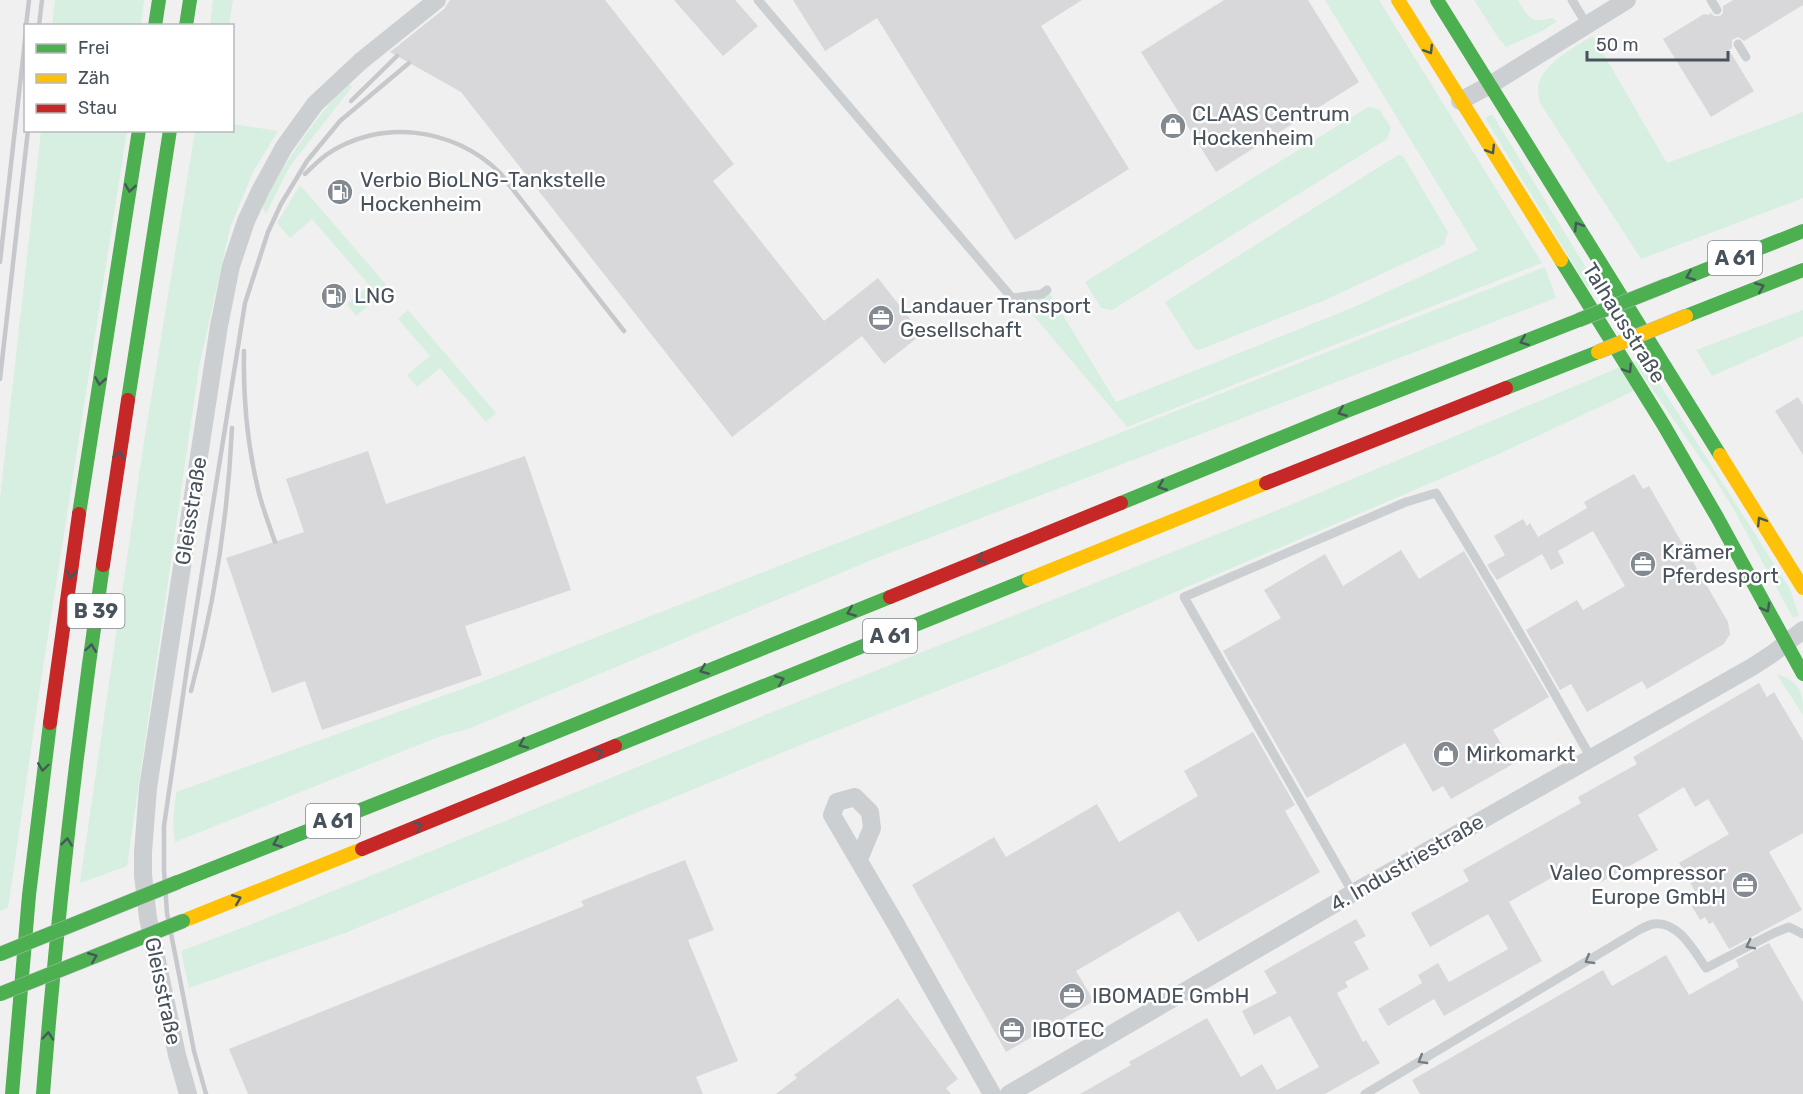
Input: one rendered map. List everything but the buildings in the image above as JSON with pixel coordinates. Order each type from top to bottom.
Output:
[{"type":"main road","points":[[155,24],[159,0]]},
{"type":"main road","points":[[186,24],[190,0]]},
{"type":"main road","name":"Talhausstraße","points":[[1398,0],[1663,424],[1803,674]]},
{"type":"main road","name":"Talhausstraße","points":[[1437,0],[1803,588]]},
{"type":"main road","name":"B 39","points":[[12,1094],[18,999],[45,754],[139,132]]},
{"type":"main road","name":"B 39","points":[[43,1094],[72,792],[105,542],[170,132]]},
{"type":"main road","name":"A 61","points":[[0,954],[487,760],[1349,410],[1803,231]]},
{"type":"main road","name":"A 61","points":[[0,994],[1283,476],[1803,270]]},
{"type":"main road","name":"A 61","points":[[11,934],[33,927],[102,914]]},
{"type":"street","name":"Gleisstraße","points":[[188,1094],[154,951],[142,852],[148,788],[219,326],[231,266],[246,221],[260,191],[284,147],[315,104],[361,61],[437,0]]},
{"type":"street","points":[[1460,101],[1628,0]]},
{"type":"street","name":"4. Industriestraße","points":[[1009,1094],[1353,893],[1752,667],[1803,630]]},
{"type":"street","points":[[859,859],[992,1094]]},
{"type":"lane","points":[[758,0],[1012,298],[1042,294],[1047,290]]},
{"type":"lane","points":[[1572,0],[1587,25]]},
{"type":"lane","points":[[1711,0],[1717,10]]},
{"type":"lane","points":[[1738,44],[1746,57]]},
{"type":"lane","points":[[1353,893],[1184,597],[1407,502],[1436,493],[1495,588],[1523,642],[1591,758]]},
{"type":"lane","points":[[1365,1094],[1639,930],[1654,924],[1672,928],[1683,935],[1706,968],[1790,927],[1803,934]]},
{"type":"green space","points":[[55,0],[144,0],[141,24],[52,24]]},
{"type":"green space","points":[[213,0],[233,0],[229,24],[210,24]]},
{"type":"green space","points":[[1325,0],[1379,0],[1542,263],[1127,427],[1024,304],[1047,289],[1116,402],[1354,307],[1478,250]]},
{"type":"green space","points":[[1474,0],[1518,0],[1531,18],[1545,20],[1552,18],[1557,21],[1544,30],[1506,47]]},
{"type":"green space","points":[[1593,36],[1667,163],[1803,112],[1803,198],[1641,259],[1540,103],[1538,89],[1544,72],[1568,51]]},
{"type":"green space","points":[[348,83],[352,87],[290,166],[266,214],[262,206],[290,157],[311,127]]},
{"type":"green space","points":[[1368,107],[1379,109],[1391,128],[1387,139],[1112,310],[1101,308],[1085,282]]},
{"type":"green space","points":[[1493,115],[1596,284],[1587,287],[1485,118]]},
{"type":"green space","points":[[234,124],[278,131],[253,172],[230,228],[199,367],[127,866],[80,883],[143,448],[195,132],[234,132]]},
{"type":"green space","points":[[41,132],[127,132],[40,687],[8,908],[0,911],[0,498]]},
{"type":"green space","points":[[1398,155],[1403,156],[1448,232],[1444,245],[1325,300],[1199,350],[1194,348],[1165,302]]},
{"type":"green space","points":[[300,185],[389,288],[356,316],[347,304],[369,285],[312,219],[290,238],[277,223]]},
{"type":"green space","points":[[1545,267],[1556,298],[874,559],[468,729],[441,736],[175,842],[173,824],[176,792],[484,681]]},
{"type":"green space","points":[[408,310],[496,413],[486,422],[440,368],[417,387],[407,375],[430,356],[398,319]]},
{"type":"green space","points":[[1803,310],[1803,336],[1712,376],[1696,350]]},
{"type":"green space","points":[[1643,358],[1790,589],[1799,616],[1793,618],[1715,479],[1634,363]]},
{"type":"green space","points":[[1625,365],[1640,388],[1501,453],[1028,655],[803,744],[345,933],[189,988],[181,951],[1295,503]]},
{"type":"green space","points":[[1777,675],[1789,679],[1798,688],[1802,696],[1803,715]]},
{"type":"railway","points":[[26,24],[29,0]]},
{"type":"railway","points":[[39,24],[42,0]]},
{"type":"railway","points":[[0,262],[24,49]]},
{"type":"railway","points":[[351,101],[397,56]]},
{"type":"railway","points":[[206,1094],[194,1051],[167,913],[164,826],[245,303],[268,232],[281,204],[307,161],[340,121],[409,63]]},
{"type":"railway","points":[[0,379],[28,132]]},
{"type":"railway","points":[[305,174],[326,155],[347,143],[369,136],[392,132],[416,133],[439,137],[461,146],[500,173],[624,331]]},
{"type":"railway","points":[[244,351],[248,438],[260,496],[275,542]]},
{"type":"railway","points":[[191,691],[207,626],[219,561],[232,428]]},
{"type":"traffic: fast","points":[[155,24],[159,0]]},
{"type":"traffic: fast","points":[[186,24],[190,0]]},
{"type":"traffic: fast","points":[[1437,0],[1720,455]]},
{"type":"traffic: fast","points":[[79,514],[139,132]]},
{"type":"traffic: fast","points":[[128,400],[170,132]]},
{"type":"traffic: fast","points":[[1667,285],[1803,231]]},
{"type":"traffic: fast","points":[[1561,260],[1663,424],[1803,674]]},
{"type":"traffic: fast","points":[[1686,316],[1803,270]]},
{"type":"traffic: fast","points":[[1579,320],[1667,285]]},
{"type":"traffic: fast","points":[[1121,503],[1579,320]]},
{"type":"traffic: fast","points":[[1506,388],[1598,352]]},
{"type":"traffic: fast","points":[[43,1094],[68,829],[103,565]]},
{"type":"traffic: fast","points":[[615,746],[1029,579]]},
{"type":"traffic: fast","points":[[178,882],[890,597]]},
{"type":"traffic: fast","points":[[12,1094],[29,895],[50,723]]},
{"type":"traffic: fast","points":[[0,954],[178,882]]},
{"type":"traffic: fast","points":[[0,994],[183,921]]},
{"type":"traffic: slow","points":[[1398,0],[1561,260]]},
{"type":"traffic: slow","points":[[1598,352],[1686,316]]},
{"type":"traffic: slow","points":[[1720,455],[1803,588]]},
{"type":"traffic: slow","points":[[1029,579],[1266,483]]},
{"type":"traffic: slow","points":[[183,921],[362,849]]},
{"type":"traffic: jam","points":[[1266,483],[1506,388]]},
{"type":"traffic: jam","points":[[103,565],[128,400]]},
{"type":"traffic: jam","points":[[890,597],[1121,503]]},
{"type":"traffic: jam","points":[[50,723],[79,514]]},
{"type":"traffic: jam","points":[[362,849],[615,746]]},
{"type":"place","name":"CLAAS Centrum Hockenheim","points":[[1173,126]]},
{"type":"place","name":"Verbio BioLNG-Tankstelle Hockenheim","points":[[340,192]]},
{"type":"place","name":"LNG","points":[[334,296]]},
{"type":"place","name":"Landauer Transport Gesellschaft","points":[[881,318]]},
{"type":"place","name":"Krämer Pferdesport","points":[[1643,564]]},
{"type":"place","name":"Mirkomarkt","points":[[1446,754]]},
{"type":"place","name":"Valeo Compressor Europe GmbH","points":[[1745,885]]},
{"type":"place","name":"IBOMADE GmbH","points":[[1072,996]]},
{"type":"place","name":"IBOTEC","points":[[1012,1030]]}]
